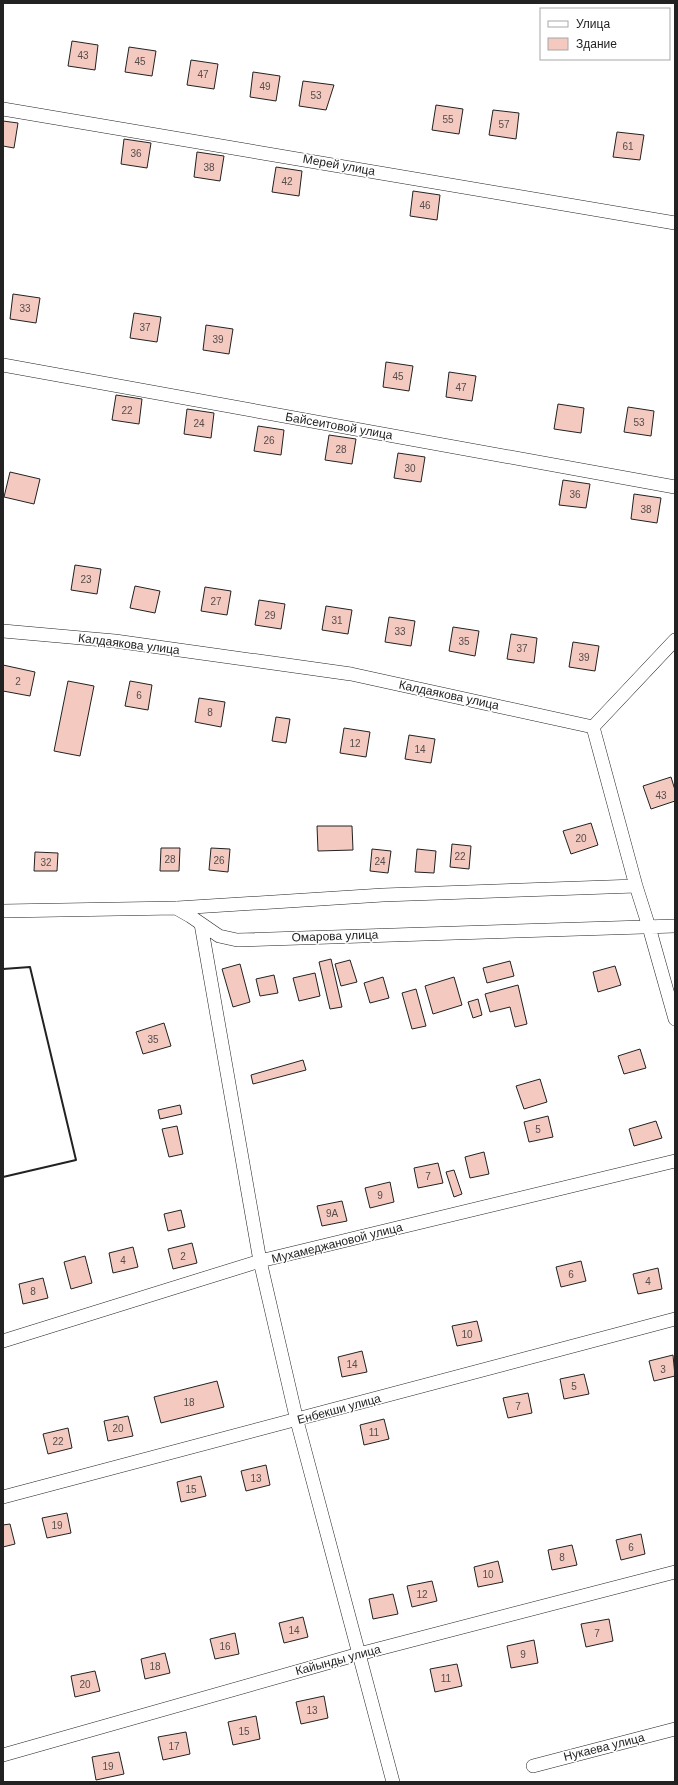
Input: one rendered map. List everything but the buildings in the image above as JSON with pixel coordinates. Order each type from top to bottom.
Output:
[{"type":"street","name":"Мерей улица","points":[[3,109],[675,223]]},
{"type":"street","name":"Байсеитовой улица","points":[[3,365],[675,488]]},
{"type":"street","name":"Калдаякова улица","points":[[3,631],[115,641],[351,674],[593,727]]},
{"type":"street","points":[[675,640],[593,727],[636,886],[675,1019]]},
{"type":"street","points":[[3,911],[176,908],[383,895],[636,886]]},
{"type":"street","name":"Омарова улица","points":[[176,908],[220,936],[237,940],[675,926]]},
{"type":"street","points":[[201,924],[260,1261],[297,1420],[393,1782]]},
{"type":"street","name":"Мухамеджановой улица","points":[[3,1341],[260,1261],[675,1161]]},
{"type":"street","name":"Енбекши улица","points":[[3,1497],[675,1319]]},
{"type":"street","name":"Кайынды улица","points":[[3,1755],[359,1654],[675,1572]]},
{"type":"street","name":"Нукаева улица","points":[[533,1766],[675,1729]]},
{"type":"wall","points":[[3,969],[30,967],[76,1160],[3,1177]]}]
